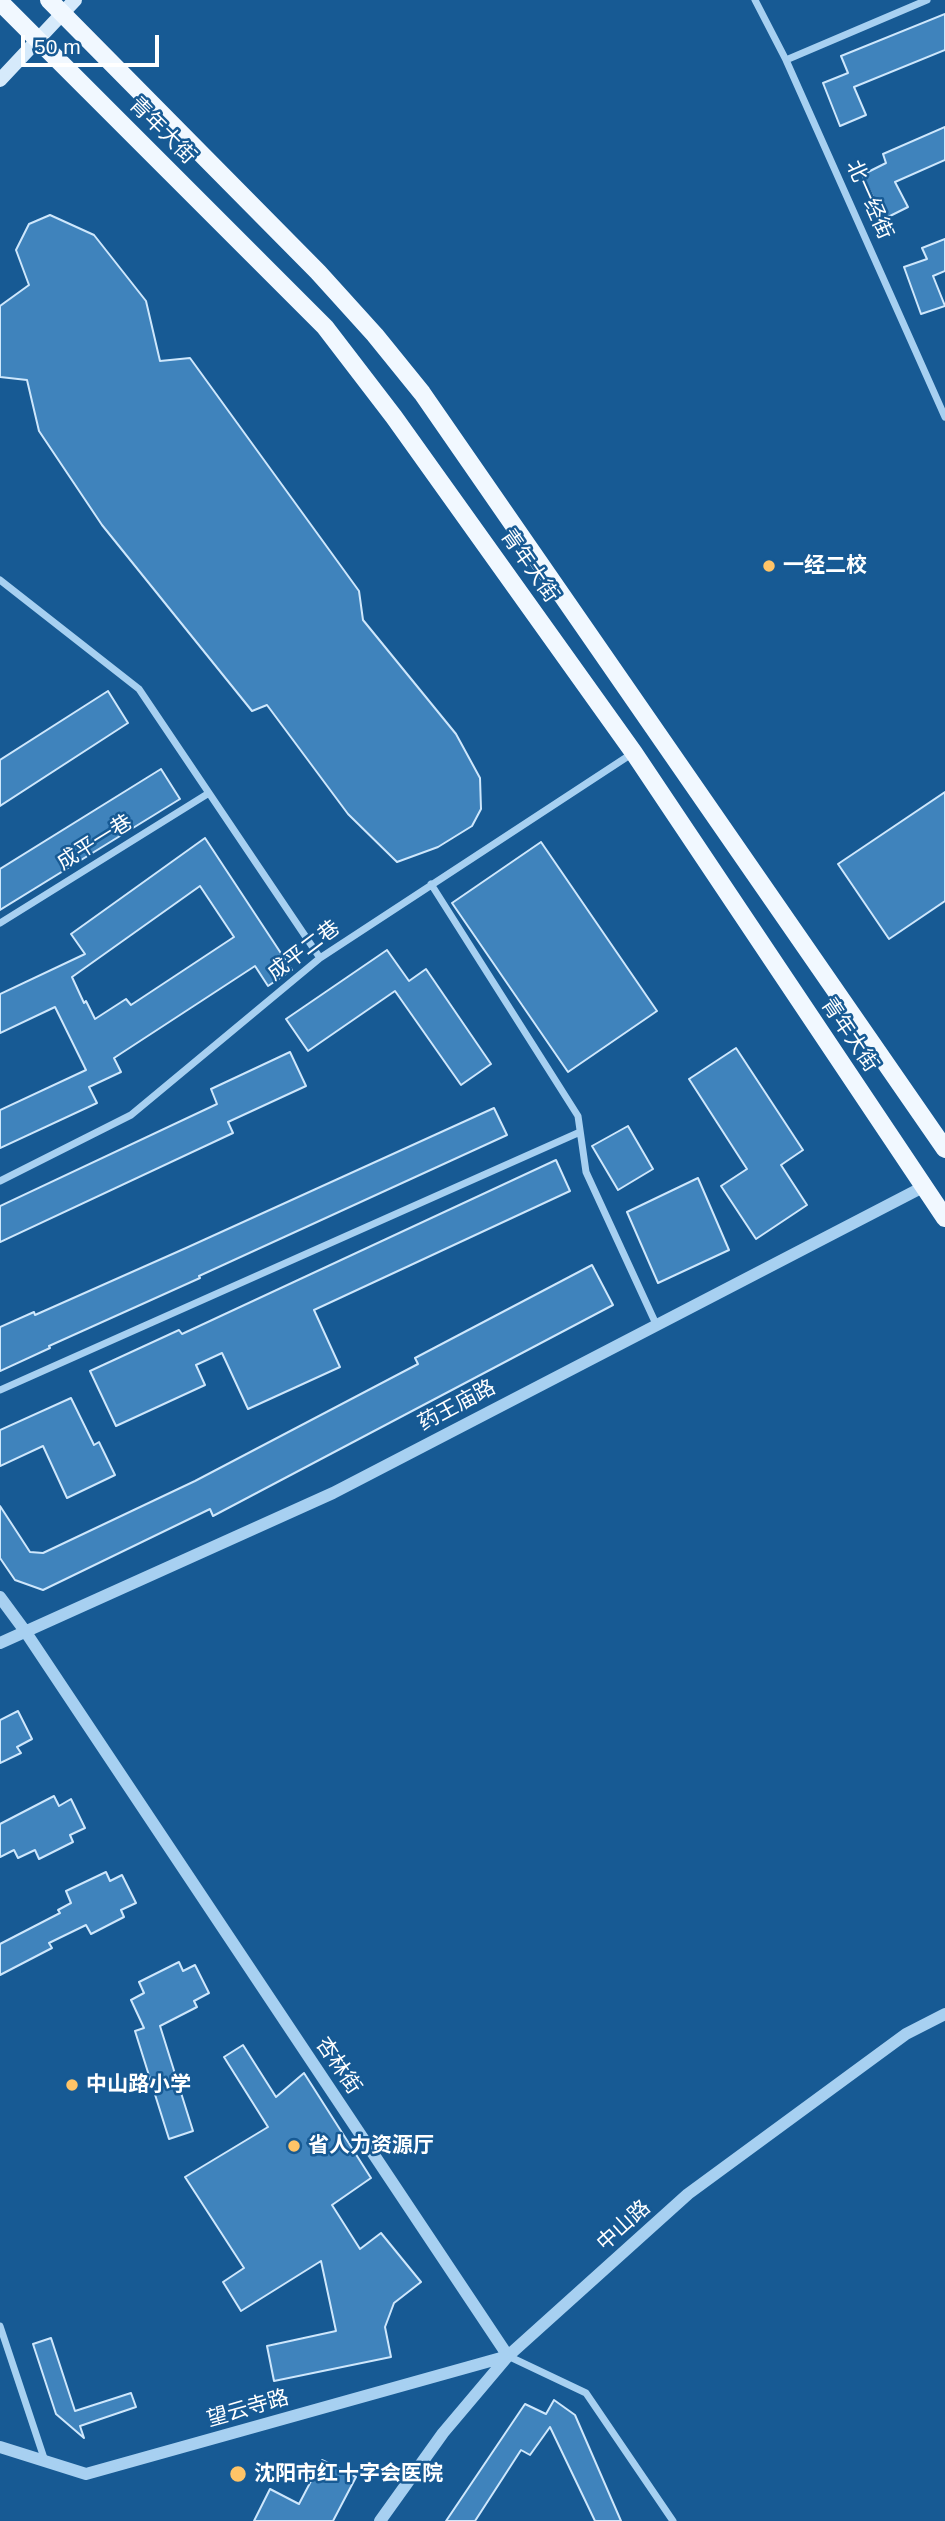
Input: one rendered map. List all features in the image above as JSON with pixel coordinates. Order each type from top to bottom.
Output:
[{"type":"main road","name":"青年大街","points":[[49,0],[318,272],[375,335],[422,393],[945,1149]]},
{"type":"main road","points":[[0,79],[75,0]]},
{"type":"main road","name":"青年大街","points":[[0,2],[325,327],[394,417],[634,753],[945,1218]]},
{"type":"street","name":"北一经街","points":[[755,0],[786,60],[945,417]]},
{"type":"street","points":[[786,60],[927,0]]},
{"type":"street","points":[[0,580],[139,690],[320,958]]},
{"type":"street","name":"成平二巷","points":[[0,1181],[131,1115],[320,958],[634,753]]},
{"type":"street","name":"成平一巷","points":[[0,923],[209,793]]},
{"type":"street","points":[[431,884],[578,1116],[586,1172],[656,1324]]},
{"type":"street","points":[[0,1390],[580,1132]]},
{"type":"street","name":"药王庙路","points":[[0,1643],[333,1493],[923,1187]]},
{"type":"street","name":"杏林街","points":[[0,1597],[508,2357]]},
{"type":"street","name":"中山路","points":[[380,2521],[443,2433],[508,2357],[688,2194],[906,2034],[945,2014]]},
{"type":"street","points":[[0,2326],[45,2461]]},
{"type":"street","points":[[508,2357],[586,2393],[673,2521]]},
{"type":"street","name":"望云寺路","points":[[0,2447],[86,2474],[508,2357]]},
{"type":"building","points":[[945,14],[945,50],[854,87],[866,115],[840,126],[823,83],[848,73],[841,56]]},
{"type":"building","points":[[945,127],[945,160],[895,182],[908,207],[884,219],[862,175],[886,163],[883,154]]},
{"type":"building","points":[[50,215],[94,235],[146,301],[160,361],[190,358],[359,591],[363,620],[456,734],[480,778],[481,809],[472,826],[438,847],[397,862],[348,814],[267,705],[252,711],[102,525],[39,431],[27,380],[0,377],[0,306],[29,285],[16,250],[29,224]]},
{"type":"building","points":[[945,239],[945,271],[933,276],[945,306],[921,314],[904,267],[927,259],[922,248]]},
{"type":"building","points":[[108,691],[128,723],[0,806],[0,760]]},
{"type":"building","points":[[161,769],[180,799],[0,910],[0,869]]},
{"type":"building","points":[[945,792],[945,901],[889,939],[838,864]]},
{"type":"building","points":[[205,838],[292,970],[268,986],[255,966],[114,1058],[121,1072],[89,1087],[97,1103],[0,1148],[0,1110],[86,1070],[55,1007],[0,1033],[0,994],[85,954],[71,934]],"holes":[[[200,886],[234,937],[131,1005],[126,999],[95,1019],[72,977]]]},
{"type":"building","points":[[541,842],[657,1011],[568,1072],[452,903]]},
{"type":"building","points":[[387,950],[409,981],[426,969],[491,1064],[461,1085],[395,991],[308,1051],[286,1019]]},
{"type":"building","points":[[736,1048],[803,1150],[781,1165],[807,1205],[756,1239],[721,1186],[747,1169],[689,1079]]},
{"type":"building","points":[[290,1052],[306,1086],[228,1122],[233,1133],[0,1242],[0,1206],[217,1104],[211,1089]]},
{"type":"building","points":[[494,1108],[507,1135],[199,1276],[200,1278],[0,1371],[0,1327],[34,1312],[35,1315]]},
{"type":"building","points":[[628,1126],[653,1169],[618,1190],[592,1146]]},
{"type":"building","points":[[556,1160],[570,1191],[314,1310],[340,1367],[248,1409],[222,1353],[196,1365],[205,1385],[116,1426],[90,1371],[179,1330],[182,1334]]},
{"type":"building","points":[[698,1178],[729,1250],[658,1283],[627,1212]]},
{"type":"building","points":[[592,1265],[613,1305],[213,1516],[210,1509],[43,1590],[15,1580],[0,1558],[0,1506],[30,1552],[43,1553],[195,1481],[418,1364],[415,1358]]},
{"type":"building","points":[[71,1398],[94,1445],[99,1442],[115,1475],[67,1498],[43,1446],[0,1466],[0,1430]]},
{"type":"building","points":[[18,1711],[32,1739],[17,1747],[21,1753],[0,1763],[0,1720]]},
{"type":"building","points":[[54,1796],[59,1806],[71,1799],[85,1828],[70,1835],[73,1842],[39,1859],[35,1850],[18,1858],[14,1850],[0,1857],[0,1824]]},
{"type":"building","points":[[106,1872],[110,1881],[122,1875],[136,1903],[121,1910],[124,1917],[91,1934],[86,1925],[49,1943],[52,1948],[0,1975],[0,1944],[60,1913],[58,1910],[71,1903],[66,1891]]},
{"type":"building","points":[[179,1962],[183,1971],[195,1965],[209,1993],[194,2001],[197,2007],[160,2026],[193,2131],[169,2139],[135,2031],[144,2028],[131,2000],[144,1993],[139,1982]]},
{"type":"building","points":[[243,2045],[276,2097],[304,2073],[371,2178],[332,2205],[360,2249],[381,2233],[421,2282],[394,2303],[385,2327],[391,2357],[274,2381],[267,2346],[336,2331],[321,2261],[241,2311],[223,2282],[244,2268],[185,2177],[268,2127],[224,2057]]},
{"type":"building","points":[[51,2338],[75,2411],[131,2393],[136,2407],[80,2426],[84,2438],[56,2414],[33,2344]]},
{"type":"building","points":[[554,2400],[575,2415],[621,2521],[595,2521],[550,2427],[530,2455],[521,2450],[475,2521],[446,2521],[525,2404],[546,2414]]},
{"type":"building","points":[[322,2460],[356,2477],[333,2521],[254,2521],[270,2489],[299,2504]]},
{"type":"place","name":"一经二校","points":[[769,566]]},
{"type":"place","name":"中山路小学","points":[[72,2085]]},
{"type":"place","name":"省人力资源厅","points":[[294,2146]]},
{"type":"place","name":"沈阳市红十字会医院","points":[[238,2474]]}]
